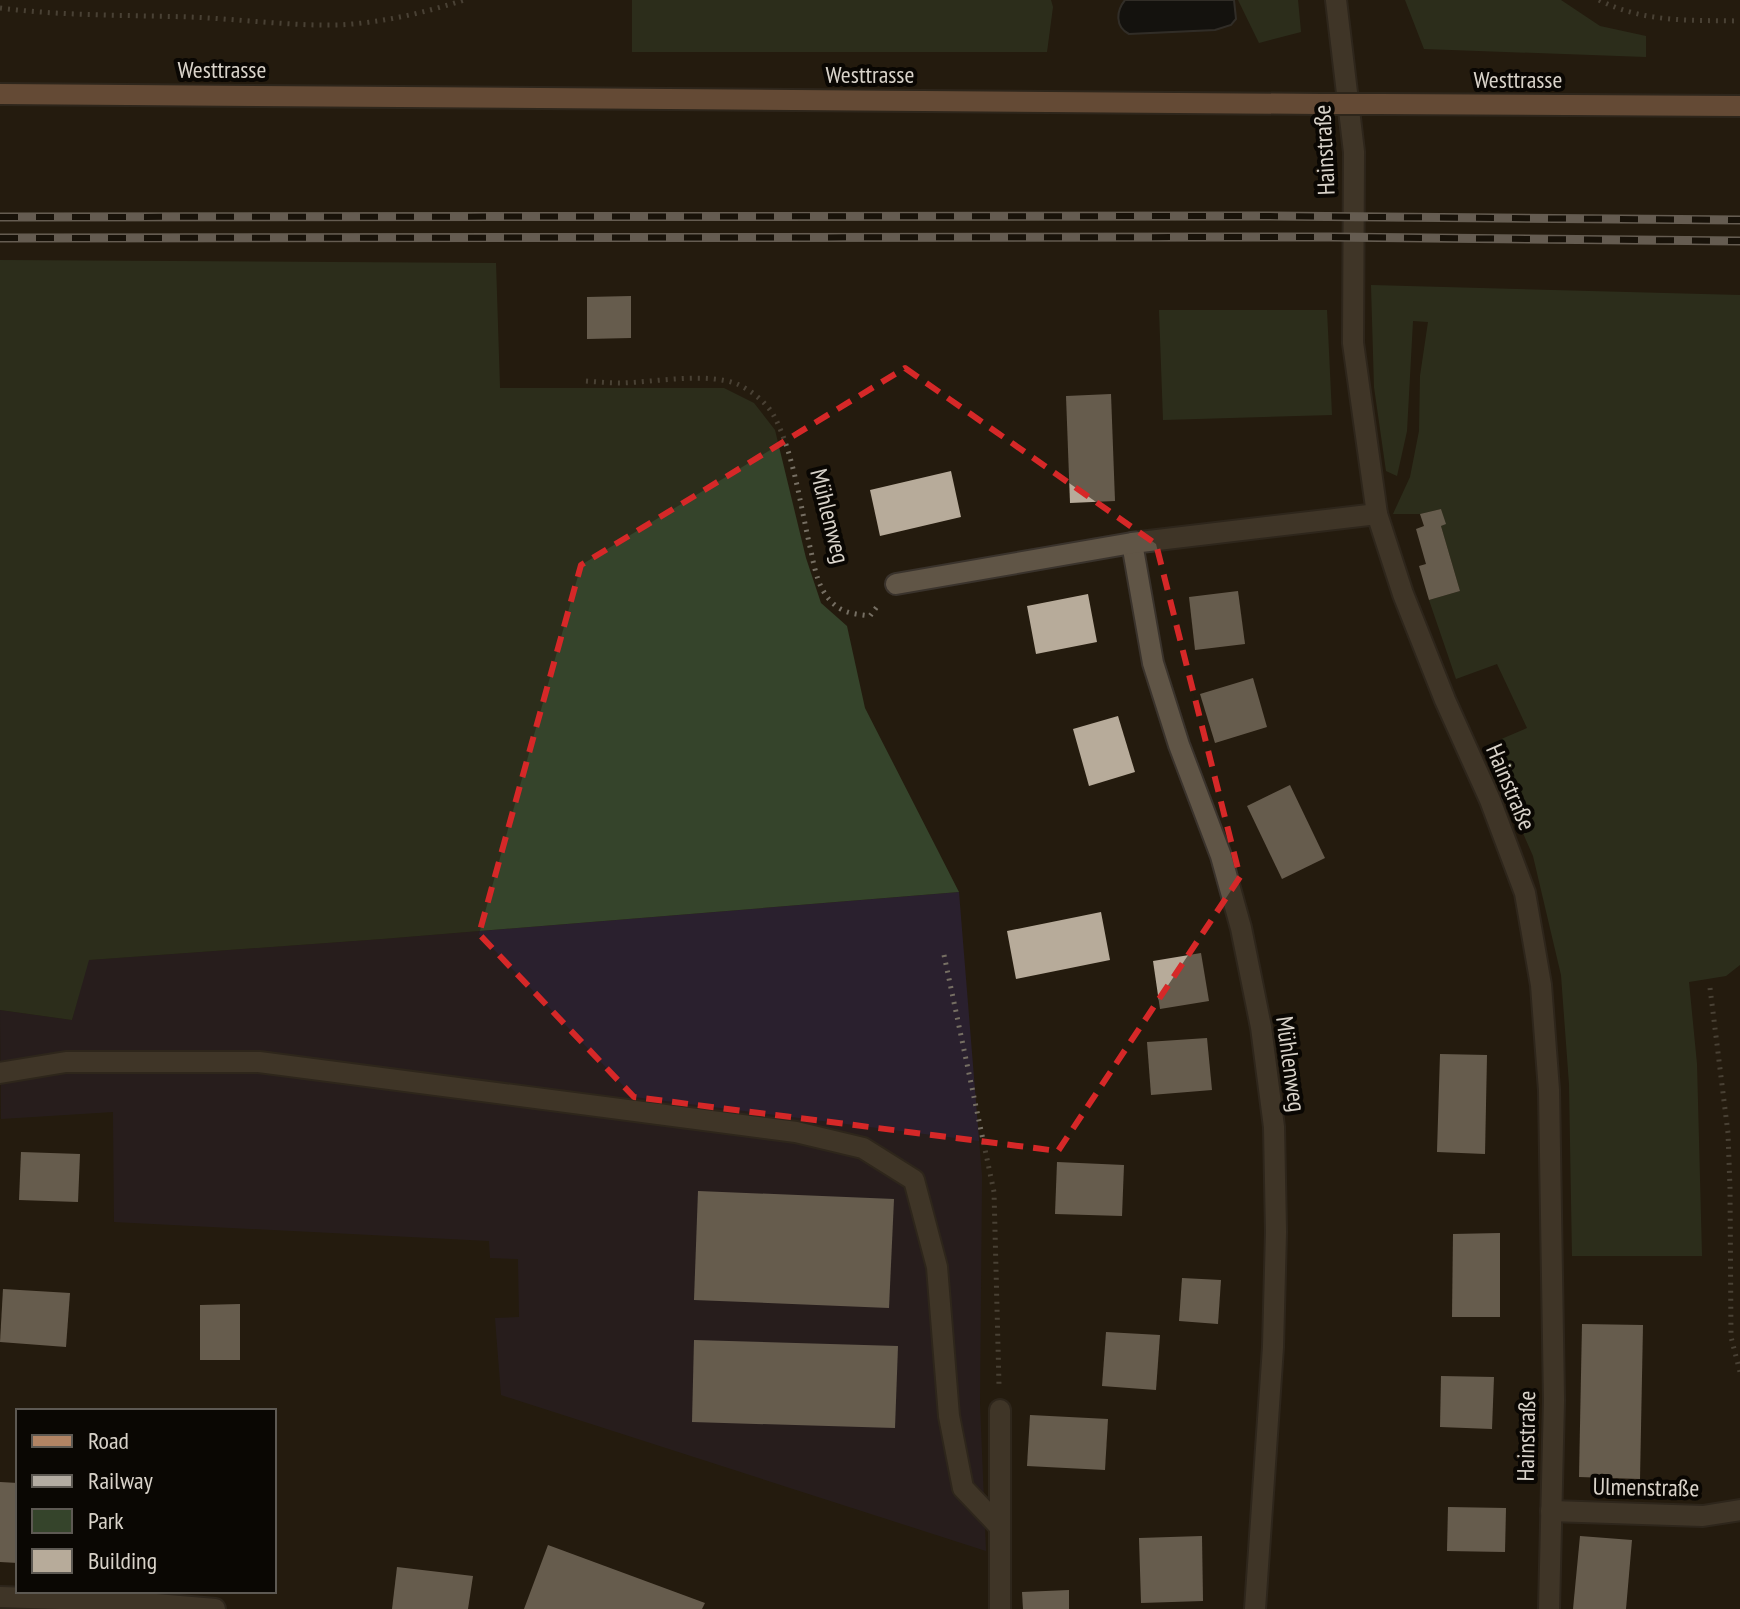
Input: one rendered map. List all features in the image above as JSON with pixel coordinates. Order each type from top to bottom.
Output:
[{"type":"main road","name":"Westtrasse","points":[[0,94],[1740,106]]},
{"type":"street","name":"Hainstraße","points":[[1336,0],[1354,152],[1353,343],[1377,514],[1403,594],[1495,813],[1525,893],[1541,985],[1549,1090],[1554,1400],[1549,1609]]},
{"type":"street","points":[[896,584],[1132,543],[1377,514]]},
{"type":"street","name":"Mühlenweg","points":[[1132,543],[1153,663],[1179,745],[1221,856],[1241,928],[1261,1027],[1274,1127],[1276,1232],[1273,1347],[1255,1609]]},
{"type":"street","points":[[0,1073],[66,1062],[259,1062],[796,1132],[863,1148],[914,1180],[937,1267],[949,1416],[963,1488],[999,1526]]},
{"type":"street","points":[[1000,1410],[1000,1609]]},
{"type":"street","name":"Ulmenstraße","points":[[1551,1511],[1703,1516],[1740,1510]]},
{"type":"street","points":[[0,1597],[120,1601],[215,1609]]},
{"type":"path","points":[[0,8],[35,13],[340,25],[400,17],[464,0]]},
{"type":"path","points":[[1599,0],[1635,15],[1740,21]]},
{"type":"path","name":"Mühlenweg","points":[[586,381],[723,380],[741,386],[758,397],[773,413],[782,434],[823,592],[836,606],[849,613],[870,616],[896,584]]},
{"type":"path","points":[[944,955],[994,1192],[1000,1410]]},
{"type":"path","points":[[1710,988],[1728,1133],[1731,1337],[1740,1372]]},
{"type":"highlighted area","points":[[905,368],[1156,544],[1240,877],[1058,1151],[634,1097],[479,934],[581,565]]},
{"type":"shaded area","points":[[1125,0],[1234,0],[1236,19],[1231,25],[1215,30],[1129,34],[1121,27],[1118,18]]},
{"type":"shaded area","points":[[959,892],[982,1176],[980,1404],[986,1551],[501,1395],[495,1318],[519,1317],[518,1259],[490,1258],[489,1241],[114,1222],[113,1112],[1,1119],[0,1010],[72,1020],[88,960]]},
{"type":"green space","points":[[632,0],[1051,0],[1053,7],[1047,52],[632,52]]},
{"type":"green space","points":[[1238,0],[1298,0],[1301,32],[1259,43]]},
{"type":"green space","points":[[1405,0],[1561,0],[1600,26],[1646,36],[1646,57],[1424,49]]},
{"type":"green space","points":[[0,260],[496,263],[500,388],[724,388],[754,403],[775,430],[806,558],[821,603],[847,626],[865,708],[959,892],[89,960],[72,1020],[0,1010]]},
{"type":"green space","points":[[1371,285],[1740,295],[1740,965],[1726,976],[1689,982],[1697,1064],[1702,1256],[1572,1256],[1569,1084],[1561,975],[1533,856],[1485,746],[1527,728],[1497,664],[1456,679],[1429,600],[1460,591],[1441,526],[1445,524],[1441,509],[1420,514],[1393,514],[1410,477],[1419,431],[1420,376],[1428,322],[1413,321],[1407,431],[1397,476],[1386,471],[1374,387]]},
{"type":"green space","points":[[1159,310],[1327,310],[1332,415],[1163,420]]},
{"type":"building","points":[[631,296],[631,338],[587,339],[587,297]]},
{"type":"building","points":[[1111,394],[1115,501],[1070,503],[1066,396]]},
{"type":"building","points":[[951,471],[961,517],[880,536],[870,490]]},
{"type":"building","points":[[1441,509],[1446,524],[1441,526],[1460,591],[1429,600],[1419,566],[1426,564],[1416,529],[1424,526],[1420,514]]},
{"type":"building","points":[[1238,591],[1245,644],[1195,650],[1189,597]]},
{"type":"building","points":[[1088,594],[1097,642],[1036,654],[1027,606]]},
{"type":"building","points":[[1253,678],[1267,727],[1215,743],[1200,694]]},
{"type":"building","points":[[1118,716],[1135,772],[1089,786],[1073,729]]},
{"type":"building","points":[[1290,785],[1325,858],[1282,879],[1247,806]]},
{"type":"building","points":[[1101,912],[1110,960],[1016,979],[1007,931]]},
{"type":"building","points":[[1201,953],[1209,1001],[1160,1009],[1153,961]]},
{"type":"building","points":[[1207,1038],[1212,1090],[1151,1095],[1147,1042]]},
{"type":"building","points":[[1440,1054],[1487,1055],[1485,1154],[1437,1152]]},
{"type":"building","points":[[21,1152],[80,1154],[78,1202],[19,1200]]},
{"type":"building","points":[[1057,1162],[1124,1165],[1122,1216],[1055,1214]]},
{"type":"building","points":[[698,1191],[894,1199],[889,1308],[694,1300]]},
{"type":"building","points":[[1500,1233],[1500,1317],[1452,1317],[1453,1234]]},
{"type":"building","points":[[1182,1278],[1221,1280],[1218,1324],[1179,1321]]},
{"type":"building","points":[[3,1289],[70,1293],[66,1347],[0,1342]]},
{"type":"building","points":[[240,1304],[240,1360],[200,1360],[200,1305]]},
{"type":"building","points":[[1582,1324],[1643,1325],[1640,1479],[1579,1477]]},
{"type":"building","points":[[1106,1332],[1160,1335],[1156,1390],[1102,1386]]},
{"type":"building","points":[[694,1340],[898,1346],[895,1428],[692,1422]]},
{"type":"building","points":[[1441,1376],[1494,1377],[1492,1429],[1440,1427]]},
{"type":"building","points":[[1030,1415],[1108,1419],[1105,1470],[1027,1466]]},
{"type":"building","points":[[0,1482],[16,1483],[16,1563],[0,1562]]},
{"type":"building","points":[[1448,1507],[1506,1508],[1505,1552],[1447,1551]]},
{"type":"building","points":[[1202,1536],[1203,1601],[1141,1603],[1139,1538]]},
{"type":"building","points":[[1580,1536],[1632,1540],[1626,1609],[1573,1609]]},
{"type":"building","points":[[548,1545],[705,1603],[702,1609],[524,1609]]},
{"type":"building","points":[[397,1567],[473,1576],[468,1609],[392,1609]]},
{"type":"building","points":[[1069,1590],[1069,1609],[1023,1609],[1022,1592]]},
{"type":"railway","points":[[0,217],[1257,216],[1740,220]]},
{"type":"railway","points":[[0,238],[1330,237],[1740,241]]}]
